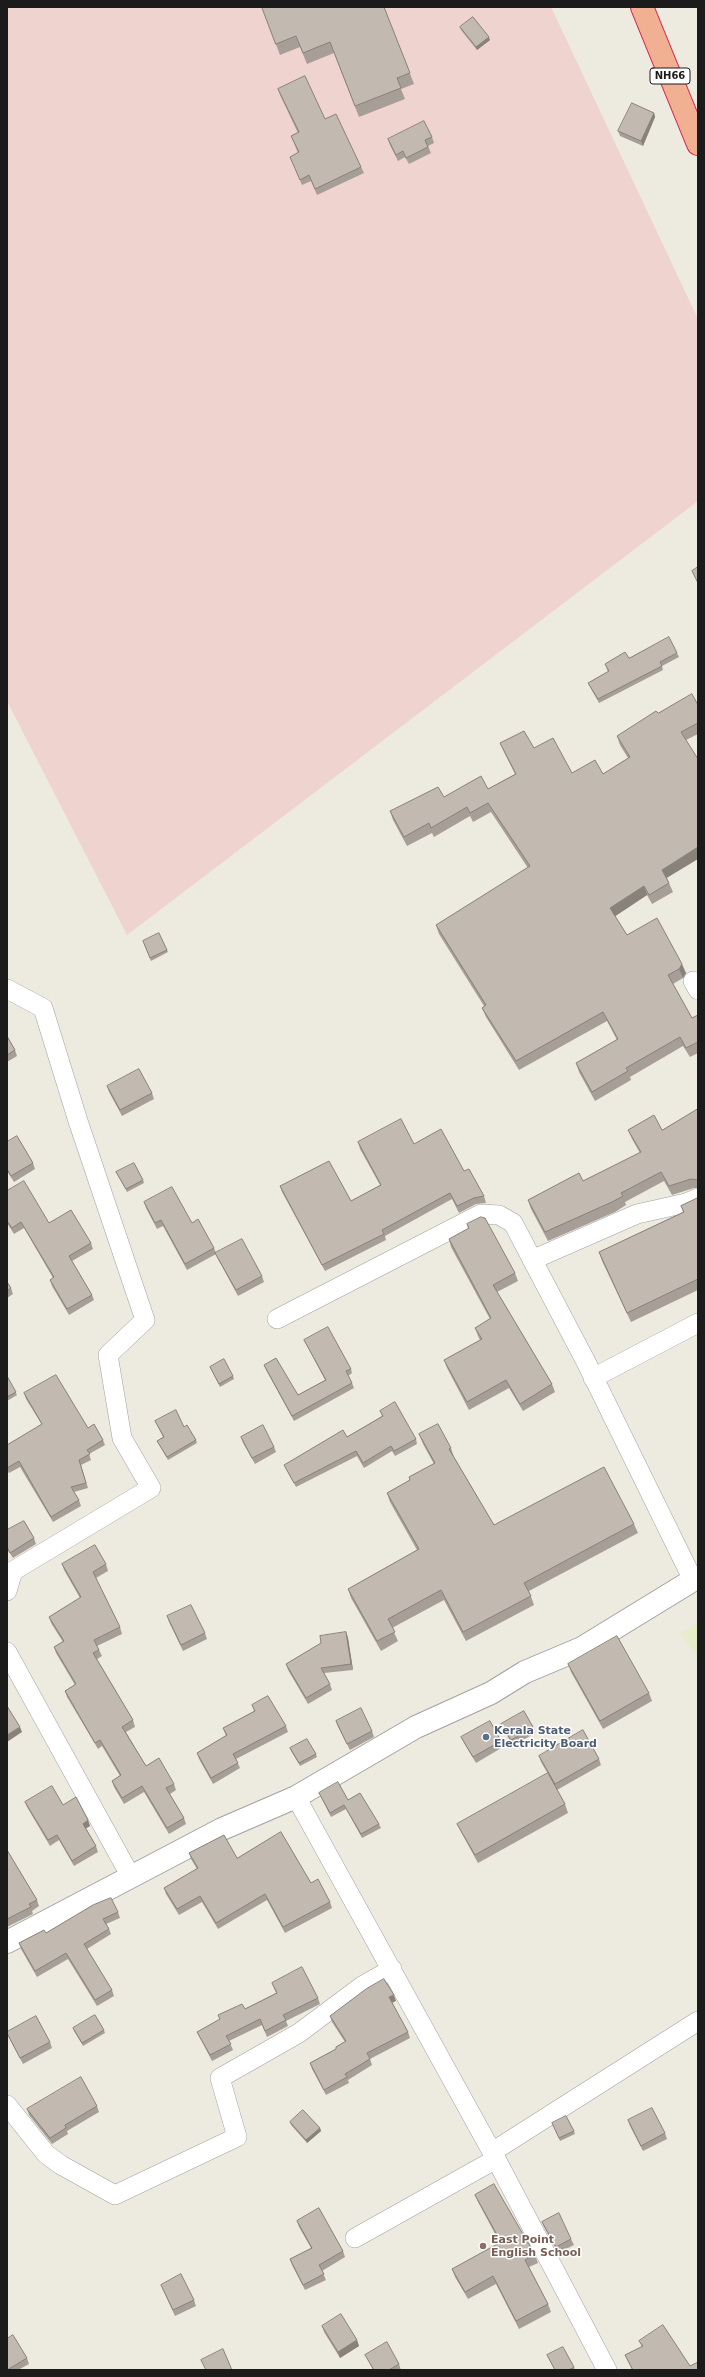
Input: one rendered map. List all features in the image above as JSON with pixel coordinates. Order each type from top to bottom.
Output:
[{"type":"highway","name":"NH66","points":[[642,7],[698,144]]},
{"type":"street","points":[[7,989],[43,1008],[78,1121],[145,1320],[108,1355],[122,1438],[151,1488],[13,1571],[7,1591]]},
{"type":"street","points":[[532,1260],[637,1214],[686,1204],[698,1198]]},
{"type":"street","points":[[7,1942],[222,1829],[296,1797],[416,1727],[491,1693],[525,1672],[582,1648],[695,1578],[513,1224],[499,1215],[481,1214],[277,1319]]},
{"type":"street","points":[[593,1378],[698,1323]]},
{"type":"street","points":[[7,1652],[131,1877]]},
{"type":"street","points":[[296,1797],[494,2156],[607,2370]]},
{"type":"street","points":[[7,2106],[46,2154],[61,2166],[115,2195],[237,2137],[220,2078],[300,2033],[362,1986],[392,1969]]},
{"type":"street","points":[[355,2238],[494,2156],[698,2021]]},
{"type":"shaded area","points":[[7,7],[551,7],[698,319],[698,501],[127,935],[7,701]]},
{"type":"green space","points":[[698,1622],[698,1658],[680,1633]]},
{"type":"building","points":[[262,7],[384,7],[410,73],[397,78],[401,88],[355,106],[330,42],[303,53],[296,36],[276,44]]},
{"type":"building","points":[[473,17],[489,37],[476,47],[460,27]]},
{"type":"building","points":[[305,76],[325,119],[336,114],[361,167],[315,189],[309,175],[300,180],[290,157],[299,152],[291,136],[299,132],[278,89]]},
{"type":"building","points":[[632,103],[654,113],[641,141],[618,131]]},
{"type":"building","points":[[424,121],[432,137],[425,140],[428,147],[406,158],[403,151],[396,155],[388,139]]},
{"type":"building","points":[[698,567],[698,583],[692,571]]},
{"type":"building","points":[[669,637],[677,653],[660,662],[662,666],[598,699],[588,683],[609,671],[605,664],[625,652],[629,658]]},
{"type":"building","points":[[692,694],[698,705],[698,723],[681,732],[698,759],[698,847],[662,870],[669,883],[649,895],[644,886],[610,908],[627,935],[657,918],[682,964],[679,969],[668,975],[692,1018],[698,1015],[698,1042],[686,1048],[680,1037],[626,1068],[628,1071],[592,1092],[576,1063],[618,1039],[603,1012],[516,1061],[482,1008],[486,1005],[436,925],[530,866],[488,803],[470,813],[467,807],[431,828],[429,823],[404,837],[390,811],[438,787],[444,797],[481,776],[488,789],[516,774],[500,743],[524,731],[534,748],[553,738],[572,773],[595,760],[603,774],[630,757],[617,736],[656,711],[658,713]]},
{"type":"building","points":[[159,933],[167,950],[150,958],[143,941]]},
{"type":"building","points":[[7,1036],[15,1050],[7,1055]]},
{"type":"building","points":[[139,1069],[152,1093],[120,1110],[107,1086]]},
{"type":"building","points":[[698,1109],[698,1180],[691,1179],[669,1186],[661,1172],[621,1193],[623,1196],[612,1202],[545,1232],[528,1200],[579,1173],[583,1181],[641,1152],[628,1130],[654,1115],[662,1130]]},
{"type":"building","points":[[401,1119],[414,1144],[441,1129],[464,1171],[469,1169],[484,1196],[474,1198],[457,1206],[450,1193],[382,1230],[384,1234],[322,1265],[280,1186],[329,1161],[351,1201],[381,1185],[358,1142]]},
{"type":"building","points":[[17,1136],[33,1163],[11,1176],[7,1169],[7,1142]]},
{"type":"building","points":[[134,1163],[143,1180],[126,1189],[116,1172]]},
{"type":"building","points":[[24,1181],[49,1223],[71,1210],[91,1243],[69,1256],[92,1295],[67,1309],[50,1280],[54,1277],[21,1222],[12,1228],[7,1221],[7,1191]]},
{"type":"building","points":[[172,1187],[192,1223],[198,1219],[214,1248],[185,1264],[161,1220],[155,1223],[144,1202]]},
{"type":"building","points":[[698,1198],[698,1279],[627,1313],[599,1252],[684,1212],[681,1206]]},
{"type":"building","points":[[481,1217],[485,1218],[515,1273],[493,1285],[552,1384],[520,1404],[506,1380],[467,1402],[444,1360],[482,1339],[475,1328],[491,1318],[449,1239],[469,1228],[467,1224]]},
{"type":"building","points":[[242,1239],[262,1276],[236,1290],[215,1253]]},
{"type":"building","points":[[7,1282],[11,1288],[7,1291]]},
{"type":"building","points":[[328,1327],[351,1369],[346,1371],[352,1383],[292,1416],[264,1365],[276,1358],[298,1395],[326,1380],[304,1340]]},
{"type":"building","points":[[224,1359],[233,1376],[219,1384],[210,1367]]},
{"type":"building","points":[[56,1375],[88,1428],[94,1424],[103,1440],[87,1450],[90,1454],[79,1460],[86,1483],[71,1487],[79,1500],[51,1517],[19,1461],[7,1468],[7,1445],[42,1424],[24,1393]]},
{"type":"building","points":[[7,1376],[16,1392],[7,1397]]},
{"type":"building","points":[[395,1402],[416,1439],[394,1451],[391,1446],[363,1463],[356,1451],[294,1483],[284,1465],[343,1430],[347,1437],[383,1416],[380,1411]]},
{"type":"building","points":[[176,1410],[184,1427],[187,1425],[196,1440],[167,1457],[157,1441],[164,1437],[155,1421]]},
{"type":"building","points":[[438,1424],[451,1448],[449,1449],[494,1525],[604,1467],[634,1524],[524,1583],[531,1596],[463,1632],[441,1590],[388,1619],[395,1632],[377,1641],[348,1589],[419,1549],[387,1493],[410,1480],[409,1477],[435,1463],[419,1434]]},
{"type":"building","points":[[263,1425],[274,1447],[252,1458],[241,1437]]},
{"type":"building","points":[[24,1521],[34,1538],[10,1553],[7,1547],[7,1530]]},
{"type":"building","points":[[95,1545],[106,1564],[93,1572],[120,1627],[94,1640],[99,1650],[93,1653],[133,1720],[122,1727],[146,1766],[159,1758],[174,1784],[166,1788],[184,1818],[167,1828],[142,1786],[122,1798],[112,1781],[121,1775],[100,1740],[95,1743],[65,1691],[76,1684],[54,1647],[64,1641],[49,1617],[81,1597],[62,1564]]},
{"type":"building","points":[[191,1605],[205,1633],[181,1645],[167,1616]]},
{"type":"building","points":[[346,1632],[351,1664],[321,1668],[330,1684],[306,1698],[286,1664],[321,1643],[320,1636]]},
{"type":"building","points":[[617,1636],[649,1693],[600,1721],[568,1664]]},
{"type":"building","points":[[268,1696],[286,1726],[233,1754],[238,1763],[211,1778],[197,1753],[227,1735],[223,1728],[255,1711],[252,1705]]},
{"type":"building","points":[[7,1706],[20,1727],[7,1735]]},
{"type":"building","points":[[361,1708],[372,1731],[347,1744],[336,1721]]},
{"type":"building","points":[[524,1711],[533,1727],[511,1740],[501,1724]]},
{"type":"building","name":"Kerala State Electricity Board","points":[[490,1721],[501,1741],[473,1757],[461,1737]]},
{"type":"building","points":[[583,1730],[599,1759],[555,1784],[539,1756]]},
{"type":"building","points":[[307,1739],[316,1754],[299,1763],[290,1748]]},
{"type":"building","points":[[548,1773],[565,1804],[475,1855],[457,1824]]},
{"type":"building","points":[[338,1782],[348,1800],[360,1793],[379,1824],[361,1834],[344,1805],[330,1813],[319,1793]]},
{"type":"building","points":[[52,1786],[63,1805],[76,1797],[88,1820],[83,1824],[96,1846],[72,1861],[57,1835],[48,1840],[25,1802]]},
{"type":"building","points":[[281,1832],[311,1883],[318,1879],[330,1902],[283,1927],[265,1894],[216,1923],[200,1896],[177,1909],[164,1888],[198,1868],[189,1853],[224,1835],[237,1858]]},
{"type":"building","points":[[7,1850],[37,1900],[29,1904],[31,1907],[7,1919]]},
{"type":"building","points":[[111,1898],[118,1912],[103,1919],[109,1929],[84,1944],[112,1990],[95,2000],[66,1953],[35,1971],[19,1943],[44,1930],[46,1933],[93,1905]]},
{"type":"building","points":[[302,1967],[318,1998],[283,2015],[286,2020],[265,2031],[260,2019],[226,2036],[231,2044],[210,2055],[197,2032],[220,2019],[218,2015],[242,2004],[245,2009],[277,1993],[272,1983]]},
{"type":"building","points":[[384,1979],[394,1995],[389,1997],[408,2032],[367,2053],[370,2059],[345,2074],[347,2077],[324,2090],[310,2063],[336,2049],[336,2047],[346,2041],[330,2016],[366,1989]]},
{"type":"building","points":[[95,2015],[104,2030],[82,2043],[73,2028]]},
{"type":"building","points":[[36,2016],[50,2042],[20,2058],[7,2032]]},
{"type":"building","points":[[81,2077],[97,2106],[65,2125],[66,2128],[50,2138],[27,2109]]},
{"type":"building","points":[[652,2108],[665,2133],[641,2146],[628,2120]]},
{"type":"building","points":[[303,2110],[320,2128],[306,2140],[290,2122]]},
{"type":"building","points":[[566,2116],[574,2131],[559,2138],[552,2123]]},
{"type":"building","points":[[494,2184],[535,2255],[525,2260],[548,2304],[516,2321],[493,2276],[465,2292],[452,2269],[501,2242],[475,2195]]},
{"type":"building","points":[[319,2208],[343,2251],[319,2265],[324,2274],[303,2285],[290,2259],[312,2248],[297,2221]]},
{"type":"building","points":[[559,2213],[571,2239],[556,2247],[542,2222]]},
{"type":"building","points":[[181,2274],[194,2300],[173,2310],[161,2285]]},
{"type":"building","points":[[341,2314],[357,2340],[338,2352],[322,2326]]},
{"type":"building","points":[[663,2325],[690,2366],[698,2362],[698,2370],[633,2370],[625,2355],[643,2346],[639,2341]]},
{"type":"building","points":[[13,2335],[27,2358],[7,2370],[7,2339]]},
{"type":"building","points":[[387,2342],[399,2364],[389,2370],[374,2370],[365,2355]]},
{"type":"building","points":[[563,2347],[574,2367],[569,2370],[555,2370],[547,2355]]},
{"type":"building","points":[[223,2349],[232,2370],[206,2370],[201,2360]]},
{"type":"place","name":"Kerala State Electricity Board","points":[[486,1737]]},
{"type":"place","name":"East Point English School","points":[[483,2246]]}]
